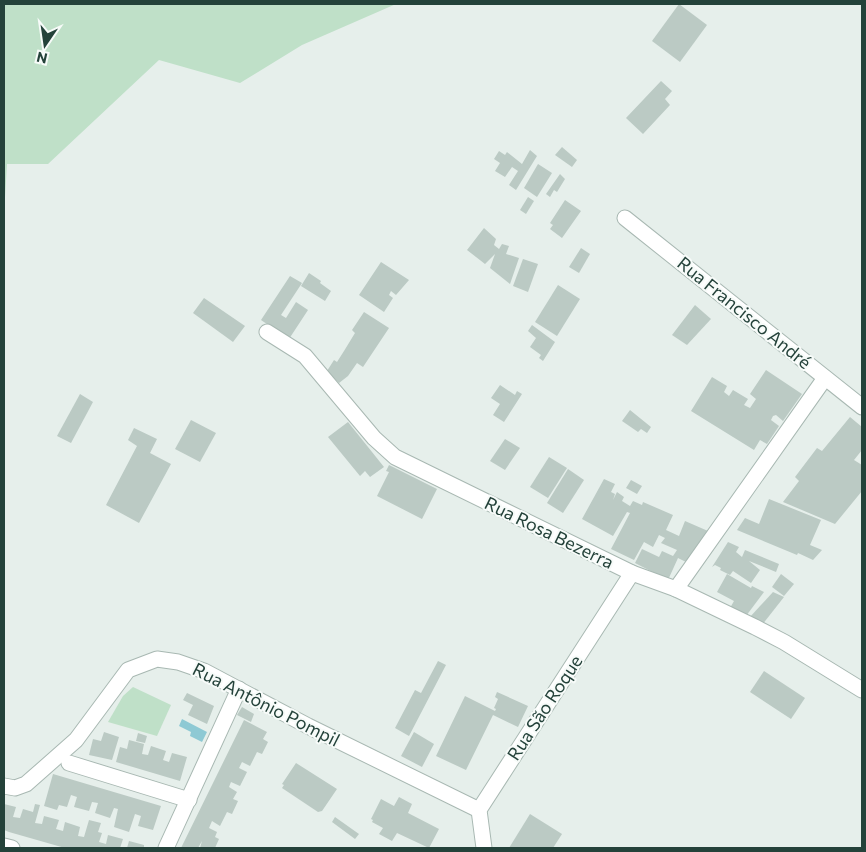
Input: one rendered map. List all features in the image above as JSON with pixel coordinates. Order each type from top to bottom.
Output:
[{"type":"street","name":"Rua Francisco André","points":[[625,218],[862,407]]},
{"type":"street","name":"Rua Rosa Bezerra","points":[[267,332],[305,356],[374,438],[395,457],[632,573],[676,589],[784,642],[862,690]]},
{"type":"street","points":[[676,589],[825,378]]},
{"type":"street","name":"Rua São Roque","points":[[479,810],[632,573]]},
{"type":"street","name":"Rua Antônio Pompil","points":[[4,786],[15,788],[26,784],[58,756],[91,722],[128,670],[138,664],[157,659],[178,662],[204,671],[308,726],[479,810]]},
{"type":"street","points":[[166,848],[239,689]]},
{"type":"street","points":[[69,763],[188,800]]},
{"type":"street","points":[[479,810],[484,848]]},
{"type":"street","points":[[4,846],[12,848]]},
{"type":"green space","points":[[4,4],[396,4],[302,45],[240,83],[159,60],[48,164],[7,164],[4,214]]},
{"type":"green space","points":[[133,687],[171,705],[157,736],[108,722],[123,696]]},
{"type":"water","points":[[182,719],[207,732],[202,742],[190,736],[191,732],[179,726]]},
{"type":"building","points":[[679,4],[707,25],[680,62],[652,41]]},
{"type":"building","points":[[661,81],[672,91],[665,99],[670,105],[643,134],[626,118]]},
{"type":"building","points":[[562,147],[577,160],[572,167],[555,155]]},
{"type":"building","points":[[530,150],[537,156],[516,190],[509,185],[518,171],[512,167],[505,177],[495,171],[500,163],[494,159],[499,151],[505,155],[507,152],[522,164]]},
{"type":"building","points":[[538,164],[552,173],[537,197],[524,188]]},
{"type":"building","points":[[560,174],[565,179],[557,192],[554,190],[550,197],[546,194]]},
{"type":"building","points":[[528,197],[534,201],[526,214],[520,210]]},
{"type":"building","points":[[565,200],[581,211],[562,238],[550,229],[553,225],[550,223]]},
{"type":"building","points":[[484,228],[496,239],[494,245],[499,249],[502,244],[509,246],[506,254],[519,258],[510,284],[490,268],[495,254],[485,264],[467,250]]},
{"type":"building","points":[[581,248],[590,254],[579,273],[569,267]]},
{"type":"building","points":[[523,259],[538,264],[528,292],[513,286]]},
{"type":"building","points":[[381,262],[409,280],[396,295],[391,291],[389,295],[393,298],[384,312],[359,295]]},
{"type":"building","points":[[309,273],[331,291],[325,301],[301,286]]},
{"type":"building","points":[[290,276],[302,283],[281,315],[286,318],[296,302],[308,310],[289,339],[261,320]]},
{"type":"building","points":[[558,285],[580,299],[557,336],[535,322]]},
{"type":"building","points":[[204,298],[245,326],[233,342],[193,313]]},
{"type":"building","points":[[695,305],[711,319],[687,345],[672,335]]},
{"type":"building","points":[[364,312],[389,328],[363,367],[357,363],[348,376],[339,383],[327,371],[334,360],[337,362],[344,351],[355,333],[352,330]]},
{"type":"building","points":[[532,325],[555,342],[543,361],[539,358],[541,355],[530,347],[536,338],[528,331]]},
{"type":"building","points":[[766,370],[802,394],[783,421],[776,415],[773,416],[771,420],[779,426],[767,444],[760,440],[754,450],[691,411],[712,377],[727,386],[724,392],[729,396],[733,390],[748,399],[744,405],[750,408],[756,399],[750,394]]},
{"type":"building","points":[[500,385],[515,395],[517,391],[522,394],[504,422],[493,415],[500,404],[491,398]]},
{"type":"building","points":[[80,394],[93,402],[71,443],[57,436]]},
{"type":"building","points":[[630,410],[651,427],[647,433],[641,429],[638,432],[622,421]]},
{"type":"building","points":[[850,417],[862,427],[862,450],[854,460],[862,465],[862,491],[835,524],[783,502],[799,481],[795,477],[817,448],[822,451]]},
{"type":"building","points":[[191,420],[216,433],[200,462],[175,449]]},
{"type":"building","points":[[348,422],[384,467],[370,477],[365,471],[360,476],[328,437]]},
{"type":"building","points":[[134,428],[157,439],[150,453],[171,464],[139,523],[106,505],[137,446],[128,440]]},
{"type":"building","points":[[505,439],[520,448],[505,470],[490,461]]},
{"type":"building","points":[[549,457],[567,468],[548,498],[530,487]]},
{"type":"building","points":[[389,465],[437,489],[422,519],[377,496],[389,472],[386,471]]},
{"type":"building","points":[[568,469],[584,480],[563,513],[547,503]]},
{"type":"building","points":[[604,479],[615,484],[611,492],[615,494],[613,500],[617,492],[624,497],[622,501],[630,506],[633,501],[642,505],[643,502],[673,515],[666,530],[679,536],[685,521],[708,531],[688,563],[678,558],[668,580],[635,563],[642,549],[659,557],[662,551],[673,556],[677,550],[661,543],[665,538],[659,535],[653,547],[644,542],[634,560],[611,549],[630,513],[627,512],[613,536],[582,519]]},
{"type":"building","points":[[631,480],[642,486],[637,494],[626,488]]},
{"type":"building","points":[[769,499],[821,520],[810,545],[822,550],[813,560],[737,530],[745,518],[759,524]]},
{"type":"building","points":[[728,542],[739,547],[736,552],[742,557],[745,550],[779,564],[776,572],[749,561],[760,570],[751,583],[733,571],[730,575],[715,565],[712,567]]},
{"type":"building","points":[[727,574],[751,588],[752,586],[764,592],[746,616],[730,608],[734,601],[717,592]]},
{"type":"building","points":[[781,574],[794,584],[784,596],[772,587]]},
{"type":"building","points":[[773,592],[784,597],[762,625],[749,618]]},
{"type":"building","points":[[438,661],[446,665],[409,736],[395,728],[415,690],[421,693]]},
{"type":"building","points":[[764,671],[805,698],[791,719],[750,692]]},
{"type":"building","points":[[497,692],[528,706],[518,727],[493,715],[466,770],[436,756],[465,696],[495,711],[496,709],[494,708],[498,699],[495,697]]},
{"type":"building","points":[[187,693],[214,706],[207,724],[188,715],[193,705],[183,700]]},
{"type":"building","points":[[242,707],[254,714],[251,722],[237,715]]},
{"type":"building","points":[[244,720],[267,732],[263,739],[268,742],[262,754],[257,752],[250,766],[242,762],[239,768],[247,772],[240,786],[231,782],[229,787],[237,792],[233,799],[238,801],[232,814],[227,812],[220,826],[212,821],[209,828],[217,832],[215,837],[219,839],[215,848],[200,848],[202,841],[198,848],[181,848]]},
{"type":"building","points":[[104,732],[119,737],[112,760],[89,755],[93,739],[101,741]]},
{"type":"building","points":[[414,732],[434,744],[422,767],[401,756]]},
{"type":"building","points":[[138,733],[147,736],[145,743],[136,741]]},
{"type":"building","points":[[129,740],[144,744],[142,754],[148,755],[151,746],[166,751],[163,760],[169,762],[172,753],[187,757],[180,781],[116,762],[120,747],[127,749]]},
{"type":"building","points":[[296,763],[337,789],[322,811],[318,812],[282,788],[284,785],[282,784]]},
{"type":"building","points":[[53,774],[161,806],[153,830],[138,826],[141,816],[135,814],[129,832],[114,827],[118,809],[114,808],[110,818],[95,813],[98,803],[92,802],[89,811],[74,807],[77,797],[71,795],[67,807],[59,805],[57,810],[44,806]]},
{"type":"building","points":[[399,797],[412,804],[408,813],[439,829],[429,848],[397,833],[392,841],[379,834],[383,828],[372,822],[373,820],[371,819],[381,799],[394,806]]},
{"type":"building","points":[[4,804],[16,807],[13,817],[20,818],[23,809],[33,812],[35,804],[40,805],[35,823],[42,824],[44,816],[59,820],[56,829],[63,831],[65,822],[80,827],[78,836],[84,837],[89,820],[101,823],[98,832],[102,833],[99,842],[106,844],[108,835],[123,839],[120,848],[65,848],[9,832],[4,830]]},
{"type":"building","points":[[530,814],[562,834],[553,848],[509,848]]},
{"type":"building","points":[[335,817],[359,834],[355,839],[332,822]]},
{"type":"building","points":[[129,841],[144,845],[144,848],[127,848]]}]
